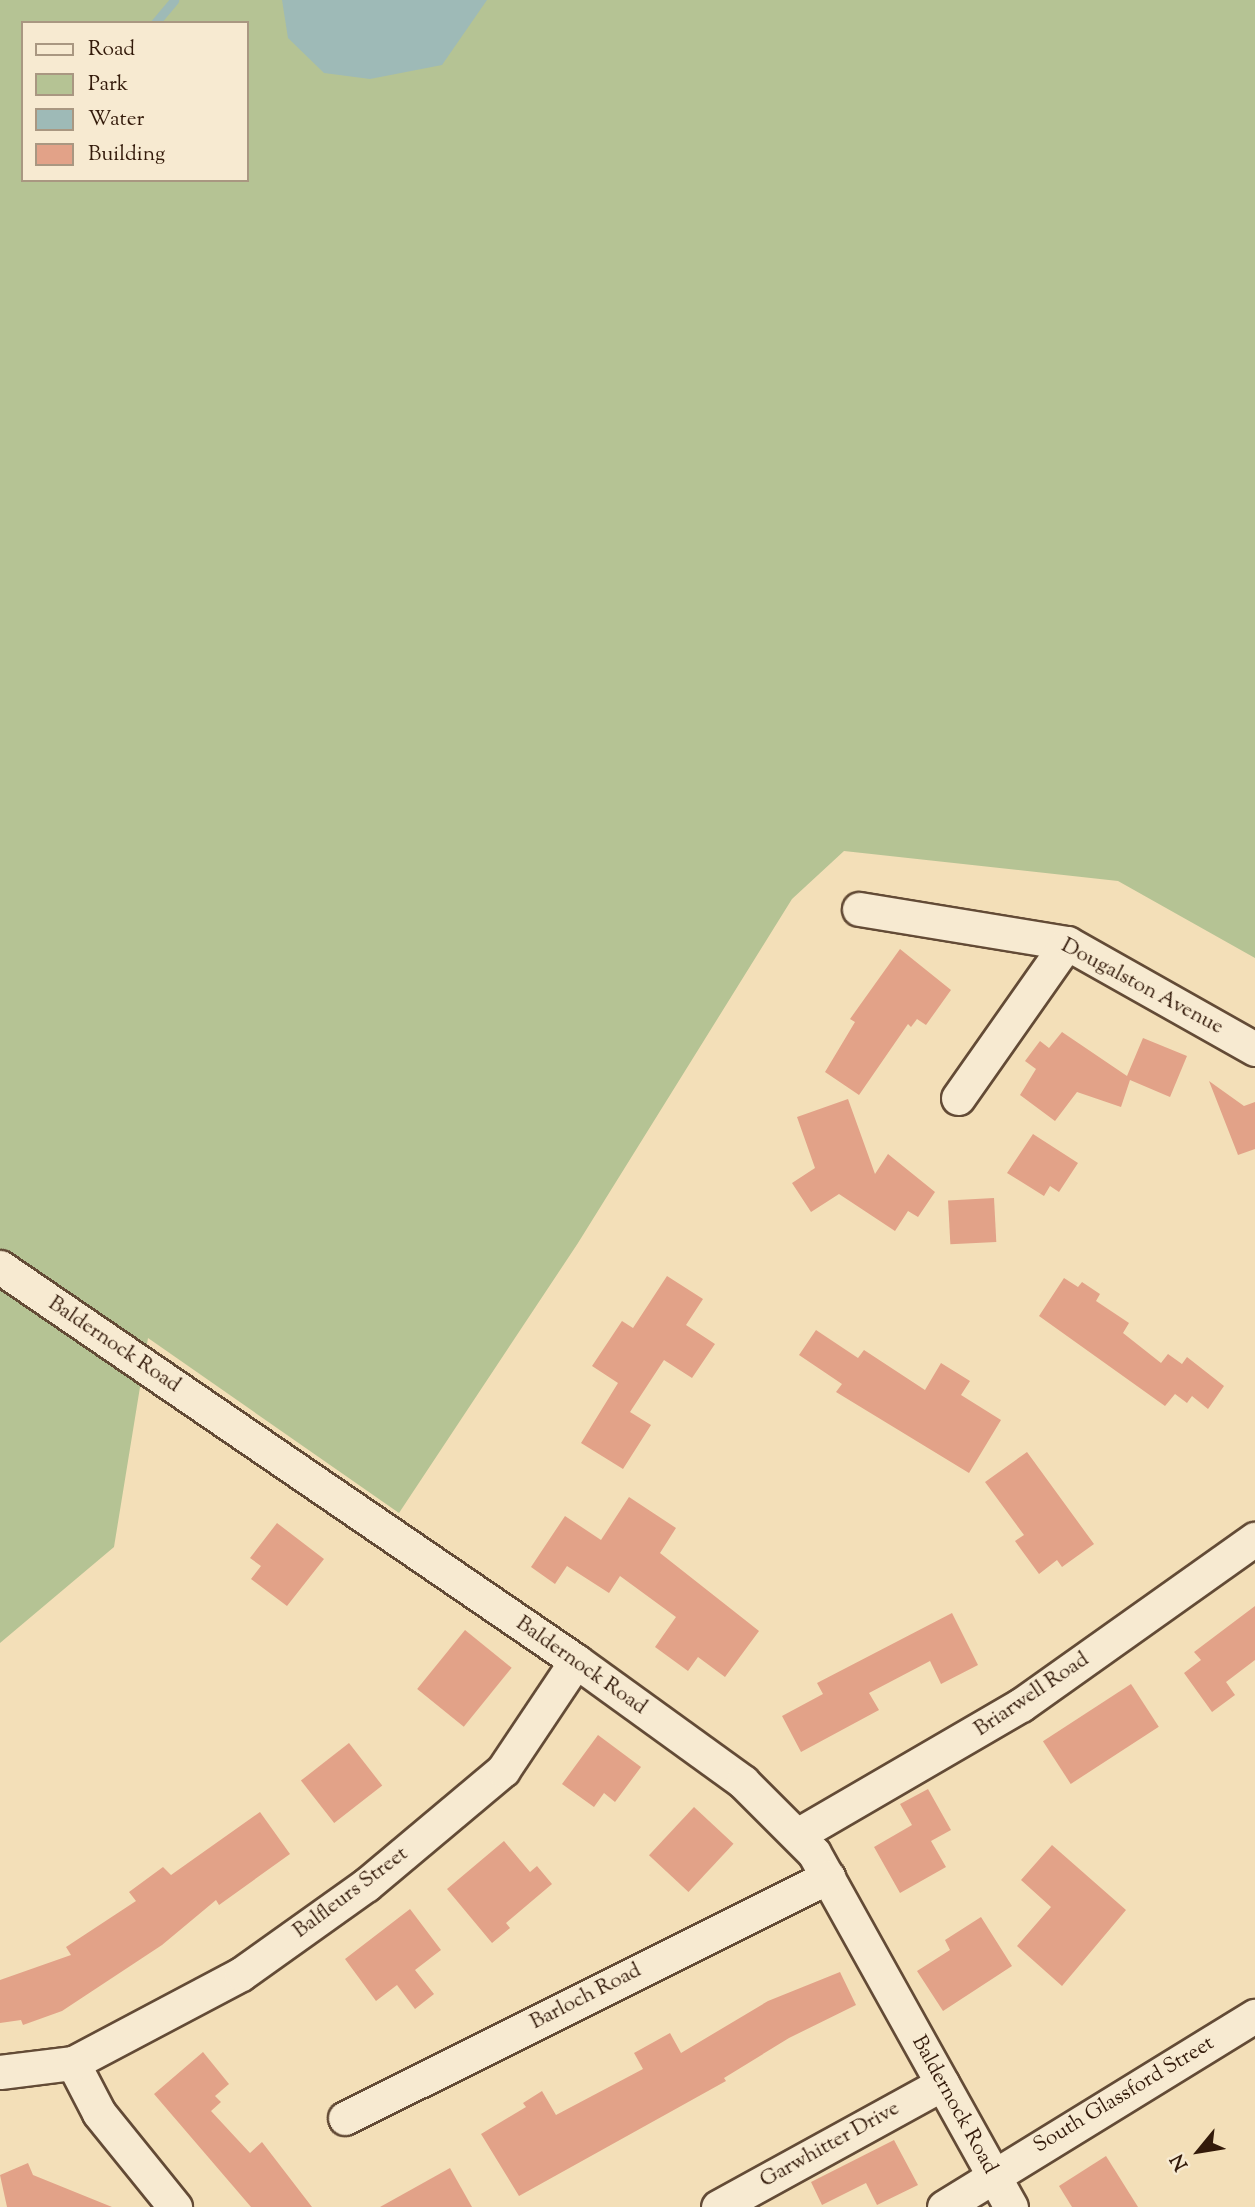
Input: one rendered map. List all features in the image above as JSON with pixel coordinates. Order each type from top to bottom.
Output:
[{"type":"street","name":"Dougalston Avenue","points":[[859,909],[1067,943],[1255,1049]]},
{"type":"street","points":[[958,1098],[1067,943]]},
{"type":"street","name":"Baldernock Road","points":[[0,1267],[576,1661],[743,1782],[799,1834],[828,1877],[1011,2207]]},
{"type":"street","name":"Briarwell Road","points":[[799,1834],[1021,1705],[1255,1539]]},
{"type":"street","name":"Balfleurs Street","points":[[74,2063],[241,1974],[366,1885],[503,1770],[576,1661]]},
{"type":"street","name":"Barloch Road","points":[[345,2118],[828,1877]]},
{"type":"street","name":"South Glassford Street","points":[[944,2207],[993,2174],[1255,2016]]},
{"type":"street","points":[[0,2072],[74,2063],[99,2113],[175,2207]]},
{"type":"street","name":"Garwhitter Drive","points":[[718,2207],[942,2084]]},
{"type":"green space","points":[[0,0],[1255,0],[1255,958],[1118,881],[844,851],[792,899],[578,1243],[399,1513],[148,1338],[114,1547],[0,1643]]},
{"type":"water","points":[[282,0],[487,0],[442,65],[370,79],[324,73],[288,38]]},
{"type":"building","points":[[900,949],[951,990],[926,1025],[917,1019],[911,1027],[908,1024],[859,1095],[825,1072],[855,1022],[850,1019]]},
{"type":"building","points":[[1062,1032],[1127,1076],[1143,1038],[1187,1056],[1170,1097],[1130,1080],[1121,1107],[1077,1092],[1055,1121],[1020,1095],[1036,1069],[1025,1061],[1040,1041],[1049,1048]]},
{"type":"building","points":[[1209,1081],[1244,1106],[1255,1102],[1255,1149],[1238,1155]]},
{"type":"building","points":[[848,1099],[875,1174],[888,1154],[935,1192],[918,1217],[908,1211],[895,1231],[839,1194],[811,1212],[792,1183],[815,1168],[797,1117]]},
{"type":"building","points":[[1033,1134],[1078,1163],[1059,1192],[1050,1186],[1044,1196],[1007,1173]]},
{"type":"building","points":[[994,1198],[996,1242],[950,1244],[948,1200]]},
{"type":"building","points":[[667,1276],[703,1299],[686,1325],[715,1344],[692,1378],[664,1360],[630,1412],[651,1425],[623,1469],[581,1443],[618,1383],[592,1366],[622,1321],[633,1328]]},
{"type":"building","points":[[1064,1278],[1078,1287],[1082,1282],[1100,1294],[1096,1301],[1129,1323],[1123,1333],[1161,1363],[1168,1354],[1182,1364],[1187,1357],[1224,1386],[1208,1409],[1192,1396],[1187,1403],[1175,1394],[1165,1406],[1039,1316]]},
{"type":"building","points":[[816,1330],[858,1358],[864,1350],[925,1390],[941,1363],[970,1381],[961,1395],[1001,1420],[969,1473],[836,1392],[842,1384],[799,1355]]},
{"type":"building","points":[[1027,1452],[1094,1544],[1062,1567],[1057,1560],[1039,1574],[1015,1541],[1024,1535],[985,1482]]},
{"type":"building","points":[[629,1497],[676,1528],[660,1553],[759,1631],[725,1677],[698,1657],[688,1671],[655,1647],[676,1617],[620,1576],[609,1593],[567,1566],[555,1584],[531,1567],[565,1516],[601,1540]]},
{"type":"building","points":[[277,1523],[324,1559],[287,1606],[251,1579],[261,1566],[250,1558]]},
{"type":"building","points":[[1255,1606],[1255,1660],[1226,1682],[1235,1695],[1212,1712],[1184,1673],[1201,1660],[1194,1652]]},
{"type":"building","points":[[952,1613],[978,1665],[941,1684],[930,1661],[869,1693],[879,1710],[801,1752],[782,1716],[823,1694],[817,1683]]},
{"type":"building","points":[[465,1630],[512,1668],[464,1727],[417,1689]]},
{"type":"building","points":[[1131,1684],[1159,1727],[1071,1784],[1043,1741]]},
{"type":"building","points":[[598,1735],[641,1767],[615,1802],[604,1793],[594,1807],[562,1784]]},
{"type":"building","points":[[349,1743],[382,1786],[334,1823],[301,1781]]},
{"type":"building","points":[[928,1789],[951,1830],[931,1841],[946,1867],[900,1893],[874,1847],[912,1825],[900,1804]]},
{"type":"building","points":[[694,1807],[733,1844],[688,1892],[649,1855]]},
{"type":"building","points":[[260,1812],[290,1854],[219,1905],[216,1900],[162,1945],[62,2011],[23,2025],[21,2020],[0,2023],[0,1980],[71,1955],[66,1947],[136,1901],[129,1892],[163,1867],[171,1875]]},
{"type":"building","points":[[504,1841],[530,1872],[537,1866],[552,1884],[506,1923],[510,1928],[492,1943],[447,1889]]},
{"type":"building","points":[[1052,1845],[1126,1910],[1062,1986],[1017,1946],[1051,1907],[1021,1880]]},
{"type":"building","points":[[410,1909],[441,1950],[415,1970],[434,1994],[415,2009],[397,1985],[376,2001],[345,1959]]},
{"type":"building","points":[[981,1917],[1012,1966],[943,2011],[917,1971],[950,1950],[945,1940]]},
{"type":"building","points":[[840,1972],[856,2005],[789,2038],[724,2078],[726,2081],[519,2196],[481,2134],[526,2107],[523,2103],[542,2091],[556,2115],[643,2069],[634,2053],[670,2033],[681,2053],[768,2001]]},
{"type":"building","points":[[203,2052],[229,2084],[215,2096],[221,2102],[211,2111],[250,2153],[262,2142],[312,2207],[251,2207],[154,2094]]},
{"type":"building","points":[[894,2140],[918,2185],[877,2205],[866,2183],[822,2205],[811,2182]]},
{"type":"building","points":[[1106,2156],[1138,2207],[1072,2207],[1059,2186]]},
{"type":"building","points":[[28,2163],[33,2175],[112,2207],[7,2207],[0,2175]]},
{"type":"building","points":[[450,2168],[472,2207],[380,2207]]},
{"type":"waterway","points":[[157,21],[174,0]]}]
